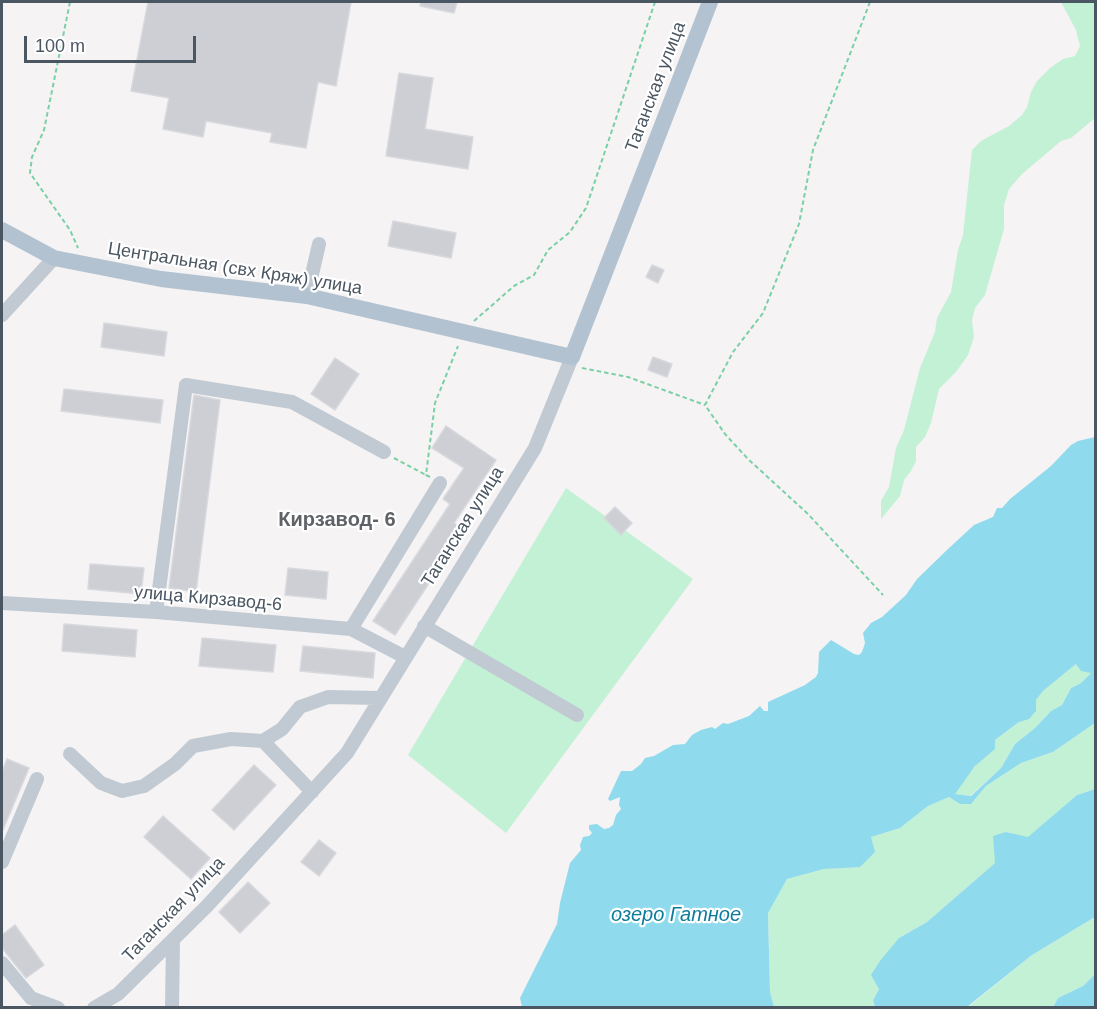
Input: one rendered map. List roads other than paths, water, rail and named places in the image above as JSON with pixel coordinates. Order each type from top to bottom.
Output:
[{"type":"main road","name":"Таганская улица","points":[[572,357],[710,2]]},
{"type":"main road","name":"Центральная (свх Кряж) улица","points":[[2,230],[54,258],[161,279],[307,296],[572,357]]},
{"type":"street","points":[[307,296],[319,244]]},
{"type":"street","points":[[2,315],[54,258]]},
{"type":"street","name":"Таганская улица","points":[[94,1008],[118,994],[207,906],[347,753],[535,448],[572,357]]},
{"type":"street","points":[[156,612],[186,385],[292,402],[384,452]]},
{"type":"street","points":[[351,629],[441,483]]},
{"type":"street","name":"улица Кирзавод-6","points":[[2,603],[156,612],[351,629],[405,657]]},
{"type":"street","points":[[424,626],[577,715]]},
{"type":"street","points":[[70,754],[101,783],[122,791],[144,786],[175,764],[193,746],[231,739],[263,741],[282,729],[300,707],[328,697],[380,698]]},
{"type":"street","points":[[263,741],[312,792]]},
{"type":"street","points":[[2,862],[38,779]]},
{"type":"street","points":[[172,1008],[173,940]]},
{"type":"street","points":[[2,963],[31,998],[58,1008]]},
{"type":"water","name":"озеро Гатное","points":[[1095,437],[1095,723],[1053,752],[1021,763],[986,786],[971,804],[960,804],[949,797],[928,806],[900,828],[871,837],[875,852],[860,867],[824,869],[787,879],[768,913],[770,992],[774,1007],[522,1007],[520,998],[557,924],[570,863],[581,850],[583,837],[592,833],[589,825],[597,824],[604,829],[609,828],[621,809],[620,797],[610,801],[608,799],[621,771],[632,771],[645,758],[654,756],[673,745],[685,744],[692,735],[701,730],[712,727],[715,729],[723,723],[728,724],[749,716],[760,706],[764,711],[768,711],[768,702],[805,685],[816,677],[819,652],[831,640],[859,655],[865,643],[863,633],[871,623],[882,617],[906,595],[917,579],[974,525],[993,517],[997,508],[1002,508],[1078,441]],"holes":[[[1076,664],[1081,671],[1091,673],[1081,683],[1071,688],[1062,705],[1051,711],[1015,744],[1001,768],[971,796],[955,794],[975,766],[995,749],[995,740],[1019,722],[1029,719],[1036,711],[1036,700],[1043,691]]]},
{"type":"water","points":[[1095,789],[1095,917],[1032,955],[967,1007],[875,1007],[873,1000],[879,989],[871,975],[880,961],[899,938],[927,922],[995,863],[993,836],[1006,832],[1028,837],[1077,795]]},
{"type":"water","points":[[1095,974],[1095,1007],[1053,1007],[1058,998],[1083,986]]},
{"type":"district","name":"Кирзавод- 6","points":[[337,520]]}]
